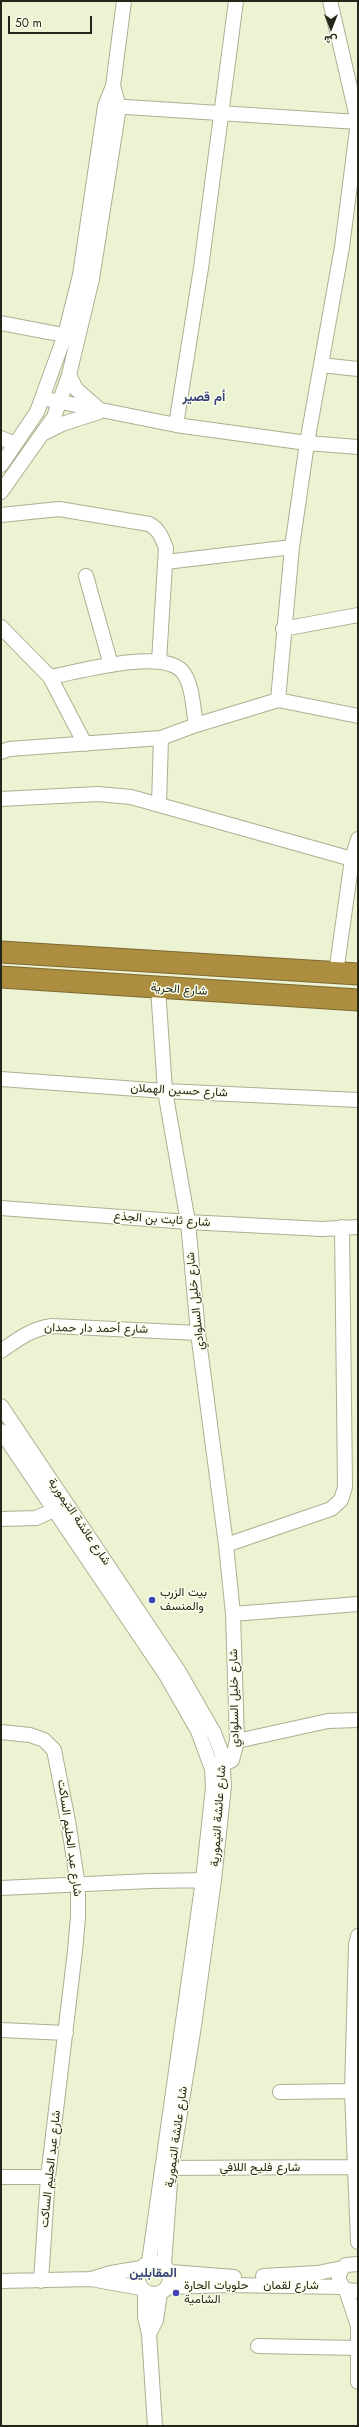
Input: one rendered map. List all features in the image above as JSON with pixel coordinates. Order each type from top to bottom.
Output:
[{"type":"highway","points":[[1,952],[358,974]]},
{"type":"highway","name":"شارع الحرية","points":[[1,977],[358,1000]]},
{"type":"street","points":[[1,465],[37,412],[72,336],[92,279],[113,86],[124,1]]},
{"type":"street","points":[[176,425],[223,113],[236,1]]},
{"type":"street","points":[[278,700],[283,629],[292,547],[307,443],[342,247],[358,122],[330,1]]},
{"type":"street","points":[[112,106],[358,122]]},
{"type":"street","points":[[1,323],[72,336]]},
{"type":"street","points":[[1,492],[44,433],[60,402],[69,376],[72,336]]},
{"type":"street","points":[[321,365],[358,369]]},
{"type":"street","points":[[69,376],[76,389],[102,412]]},
{"type":"street","points":[[43,397],[102,412],[176,425],[307,443],[358,447]]},
{"type":"street","points":[[44,433],[62,424],[102,412]]},
{"type":"street","points":[[1,438],[15,444]]},
{"type":"street","points":[[1,515],[59,509],[149,524],[154,527],[162,538],[166,548],[159,661]]},
{"type":"street","points":[[166,562],[292,547]]},
{"type":"street","points":[[86,576],[111,664]]},
{"type":"street","points":[[283,629],[358,615]]},
{"type":"street","points":[[1,627],[50,677],[85,744]]},
{"type":"street","points":[[50,677],[111,664],[159,661],[181,671],[187,681],[196,725]]},
{"type":"street","points":[[1,752],[10,749],[161,738],[196,725],[278,700],[358,716]]},
{"type":"street","points":[[159,804],[161,738]]},
{"type":"street","points":[[1,799],[98,794],[131,797],[352,859]]},
{"type":"street","points":[[336,973],[352,859],[358,839]]},
{"type":"street","name":"شارع خليل السلوادي","points":[[158,988],[165,1091],[188,1222],[198,1332],[226,1545],[233,1614],[237,1741],[232,1760],[218,1767]]},
{"type":"street","name":"شارع حسين الهملان","points":[[1,1079],[165,1091],[358,1100]]},
{"type":"street","name":"شارع ثابت بن الجذع","points":[[1,1208],[188,1222],[322,1229],[342,1231],[358,1236]]},
{"type":"street","name":"شارع ثابت بن الجذع","points":[[342,1231],[358,1227]]},
{"type":"street","points":[[226,1545],[331,1509],[341,1500],[345,1487],[342,1231]]},
{"type":"street","name":"شارع أحمد دار حمدان","points":[[1,1351],[26,1334],[38,1328],[52,1326],[198,1332]]},
{"type":"street","name":"شارع عائشة التيمورية","points":[[1,1406],[179,1672],[216,1738],[218,1767],[213,1787],[208,1880],[194,2026],[145,2265],[138,2278],[143,2289]]},
{"type":"street","name":"شارع عائشة التيمورية","points":[[1,1431],[166,1676],[218,1767]]},
{"type":"street","points":[[1,1519],[36,1518],[54,1510]]},
{"type":"street","points":[[233,1614],[358,1604]]},
{"type":"street","points":[[237,1741],[328,1721],[358,1720]]},
{"type":"street","name":"شارع عبد الحليم الساكت","points":[[1,1732],[30,1735],[44,1740],[54,1750],[68,1821],[78,1886],[78,1918],[66,2033],[48,2177],[41,2281]]},
{"type":"street","points":[[1,1888],[78,1886],[150,1880],[208,1880]]},
{"type":"street","points":[[358,1936],[356,1946],[352,2091],[356,2167],[357,2237],[348,2265],[338,2278],[349,2289],[358,2325],[358,2382]]},
{"type":"street","points":[[1,2030],[66,2033]]},
{"type":"street","points":[[280,2092],[352,2091]]},
{"type":"street","name":"شارع فليح اللافي","points":[[166,2168],[356,2167]]},
{"type":"street","name":"شارع عائشة التيمورية","points":[[164,2290],[167,2268],[166,2168]]},
{"type":"street","points":[[1,2177],[48,2177]]},
{"type":"street","points":[[91,2279],[145,2265]]},
{"type":"street","name":"شارع لقمان","points":[[145,2265],[235,2277],[288,2275],[348,2265]]},
{"type":"street","points":[[1,2282],[91,2279],[143,2289],[145,2317],[149,2334],[155,2426]]},
{"type":"street","name":"شارع لقمان","points":[[143,2289],[164,2290],[231,2285],[349,2289]]},
{"type":"street","points":[[149,2334],[156,2320],[164,2290]]},
{"type":"street","points":[[258,2346],[358,2348]]},
{"type":"place","name":"بيت الزرب والمنسف","points":[[152,1600]]},
{"type":"place","name":"حلويات الحارة الشامية","points":[[176,2293]]},
{"type":"district","name":"أم قصير","points":[[204,398]]},
{"type":"district","name":"المقابلين","points":[[153,2274]]}]
